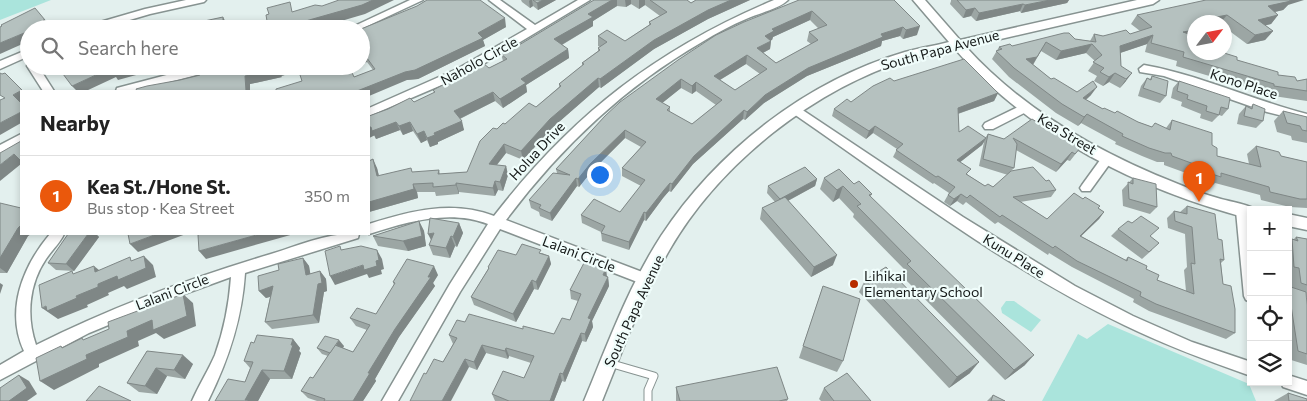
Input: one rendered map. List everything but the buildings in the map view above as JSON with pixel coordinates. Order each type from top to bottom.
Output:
[{"type":"street","points":[[118,20],[148,11],[201,0]]},
{"type":"street","points":[[370,21],[418,0]]},
{"type":"street","points":[[494,0],[535,30]]},
{"type":"street","name":"Naholo Circle","points":[[370,112],[436,84],[535,30],[585,0]]},
{"type":"street","name":"Holua Drive","points":[[390,401],[468,266],[496,222],[531,178],[560,146],[623,89],[672,55],[710,33],[780,0]]},
{"type":"street","name":"Kea Street","points":[[919,0],[984,74],[1024,108],[1060,132],[1107,159],[1149,178],[1246,212]]},
{"type":"street","name":"South Papa Avenue","points":[[593,401],[645,279],[696,198],[750,145],[795,109],[872,68],[907,56],[1153,0]]},
{"type":"street","points":[[0,65],[20,58]]},
{"type":"street","name":"Kono Place","points":[[1144,69],[1166,73],[1252,103],[1307,118]]},
{"type":"street","points":[[38,75],[49,90]]},
{"type":"street","points":[[125,90],[182,75]]},
{"type":"street","points":[[989,126],[1024,108]]},
{"type":"street","name":"Kunu Place","points":[[795,109],[1000,248],[1061,285],[1134,323],[1194,349],[1247,368]]},
{"type":"street","points":[[0,150],[20,139]]},
{"type":"street","points":[[1086,188],[1107,159]]},
{"type":"street","name":"Lalani Circle","points":[[370,229],[434,212],[456,211],[481,216],[645,279]]},
{"type":"street","points":[[1246,212],[1248,251]]},
{"type":"street","points":[[1292,221],[1307,224]]},
{"type":"street","points":[[32,353],[28,347],[23,317],[24,294],[34,266],[57,235]]},
{"type":"street","name":"Lalani Circle","points":[[0,373],[32,353],[132,307],[198,282],[350,235]]},
{"type":"street","points":[[200,401],[219,366],[229,339],[234,315],[239,269]]},
{"type":"street","points":[[1292,383],[1307,388]]},
{"type":"lane","points":[[609,363],[654,376],[648,390],[648,401]]},
{"type":"shaded area","points":[[0,0],[51,0],[0,20]]},
{"type":"shaded area","points":[[1006,301],[1014,301],[1041,320],[1031,332],[1002,313],[1001,308]]},
{"type":"shaded area","points":[[1108,324],[1247,383],[1256,401],[1042,401],[1078,334],[1087,339]]},
{"type":"place","name":"Kea St./Hone St.","points":[[1199,202]]},
{"type":"place","name":"Lihikai Elementary School","points":[[854,284]]}]
